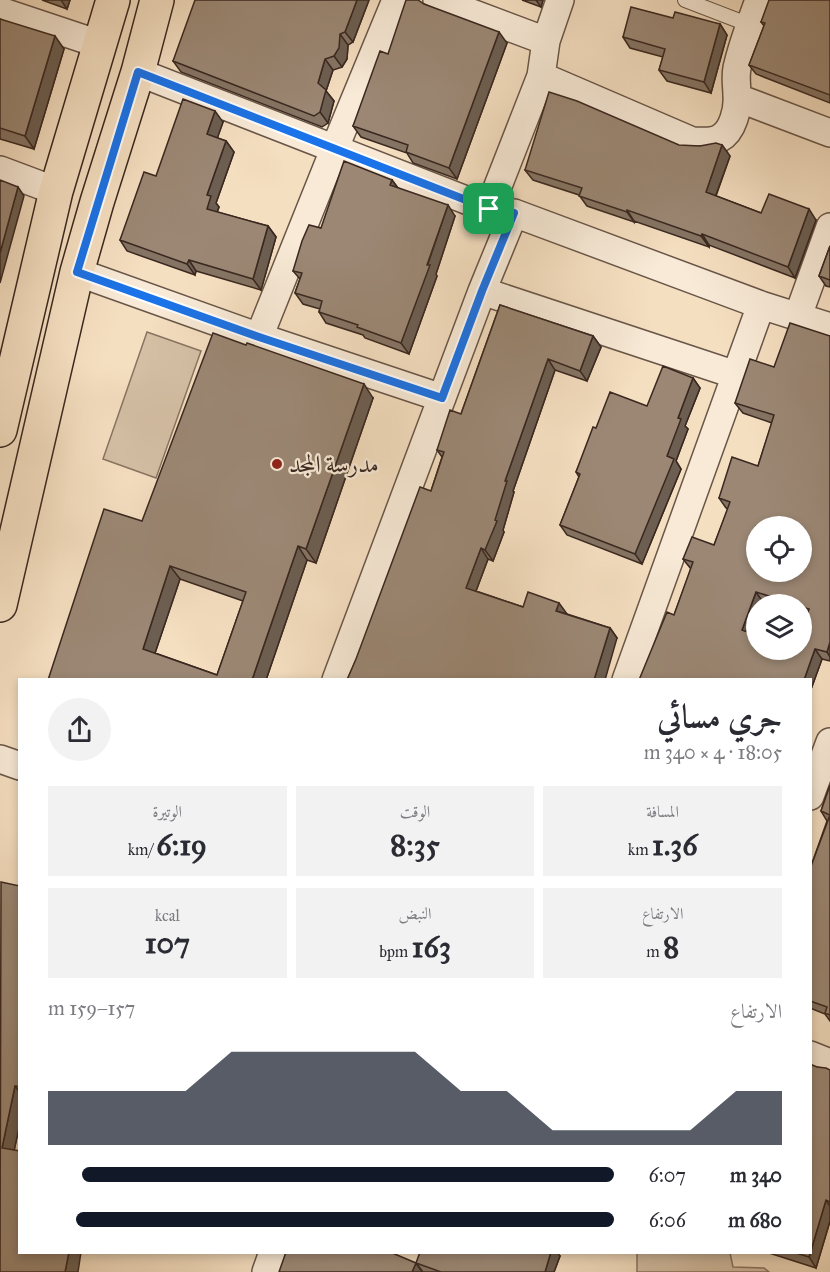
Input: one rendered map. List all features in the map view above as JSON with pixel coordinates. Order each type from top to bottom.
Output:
[{"type":"main road","points":[[0,430],[56,191],[113,0]]},
{"type":"main road","points":[[0,605],[77,272],[138,72],[157,0]]},
{"type":"street","points":[[259,337],[396,0]]},
{"type":"street","points":[[437,0],[546,40]]},
{"type":"street","points":[[337,678],[482,291],[502,211],[541,76],[546,40],[560,0]]},
{"type":"street","points":[[541,76],[692,141],[709,142],[720,138],[729,129],[735,115],[738,98],[736,72],[759,0]]},
{"type":"street","points":[[0,11],[99,44]]},
{"type":"street","points":[[138,72],[334,150],[761,305],[830,327]]},
{"type":"street","points":[[738,98],[830,133]]},
{"type":"street","points":[[0,170],[56,191]]},
{"type":"street","points":[[798,316],[830,227]]},
{"type":"street","points":[[77,272],[259,337],[442,398]]},
{"type":"street","points":[[482,291],[736,375]]},
{"type":"street","points":[[627,678],[761,305]]},
{"type":"street","points":[[812,791],[830,742]]},
{"type":"street","points":[[0,759],[18,765]]},
{"type":"street","points":[[812,1056],[830,1063]]},
{"type":"street","points":[[266,1272],[272,1254]]},
{"type":"lane","points":[[685,0],[750,25]]},
{"type":"shaded area","points":[[147,332],[201,351],[156,478],[103,459]]},
{"type":"shaded area","points":[[637,1254],[730,1254],[733,1267],[764,1268],[769,1272],[637,1272]]},
{"type":"building","points":[[195,0],[357,0],[345,32],[340,34],[339,48],[334,56],[325,59],[318,83],[326,90],[320,112],[314,116],[173,61]]},
{"type":"building","points":[[406,0],[418,0],[499,32],[449,168],[406,152],[408,145],[353,126],[380,51],[388,54]]},
{"type":"building","points":[[769,0],[830,0],[830,95],[749,65],[765,23],[761,22]]},
{"type":"building","points":[[631,7],[673,18],[675,12],[720,24],[704,82],[659,70],[665,49],[623,37]]},
{"type":"building","points":[[0,19],[55,36],[25,136],[0,128]]},
{"type":"building","points":[[549,92],[577,101],[679,145],[700,146],[716,143],[722,145],[706,192],[761,213],[769,194],[809,209],[788,267],[702,234],[701,236],[579,196],[582,188],[525,170]]},
{"type":"building","points":[[183,99],[215,111],[207,134],[226,141],[207,195],[211,196],[207,209],[268,226],[253,279],[189,260],[187,264],[120,240],[144,172],[156,176]]},
{"type":"building","points":[[344,161],[392,180],[390,185],[448,205],[427,265],[430,265],[401,343],[319,312],[322,301],[295,293],[302,273],[293,271],[302,241],[309,225],[321,228]]},
{"type":"building","points":[[0,180],[18,187],[0,253]]},
{"type":"building","points":[[830,246],[830,280],[819,276]]},
{"type":"building","points":[[500,305],[593,336],[580,371],[548,359],[505,481],[507,481],[495,520],[497,521],[485,550],[481,548],[466,588],[523,607],[528,592],[559,603],[556,611],[610,628],[595,678],[348,678],[420,487],[431,491],[444,452],[437,450],[450,410],[461,414]]},
{"type":"building","points":[[790,323],[830,336],[830,642],[827,652],[815,649],[812,657],[812,594],[756,592],[755,594],[746,594],[746,619],[742,630],[746,631],[746,660],[811,660],[805,678],[640,678],[667,612],[674,615],[693,562],[683,559],[692,537],[714,545],[730,502],[719,498],[732,457],[758,466],[774,415],[735,403],[750,359],[774,367]]},
{"type":"building","points":[[213,333],[364,384],[306,549],[298,546],[253,678],[49,678],[104,509],[142,521]],"holes":[[[170,566],[246,592],[217,675],[143,649]]]},
{"type":"building","points":[[663,366],[693,378],[667,456],[674,459],[635,554],[560,525],[580,474],[576,472],[593,427],[596,428],[610,392],[647,406]]},
{"type":"building","points":[[830,785],[830,815],[821,811]]},
{"type":"building","points":[[830,815],[830,1015],[825,1013],[827,1007],[812,1002],[812,864]]},
{"type":"building","points":[[1,882],[18,886],[18,1087],[15,1086],[2,1148],[18,1151],[18,1254],[69,1254],[65,1272],[0,1272]]},
{"type":"building","points":[[812,1065],[830,1070],[830,1202],[826,1200],[812,1247]]},
{"type":"building","points":[[285,1254],[395,1254],[416,1263],[412,1272],[279,1272]]},
{"type":"building","points":[[419,1254],[550,1254],[545,1272],[441,1272],[416,1263]]},
{"type":"place","name":"مدرسة المجد","points":[[277,464]]},
{"type":"route","points":[[138,72],[489,209],[514,213],[442,398],[259,337],[77,272],[138,72]]}]
